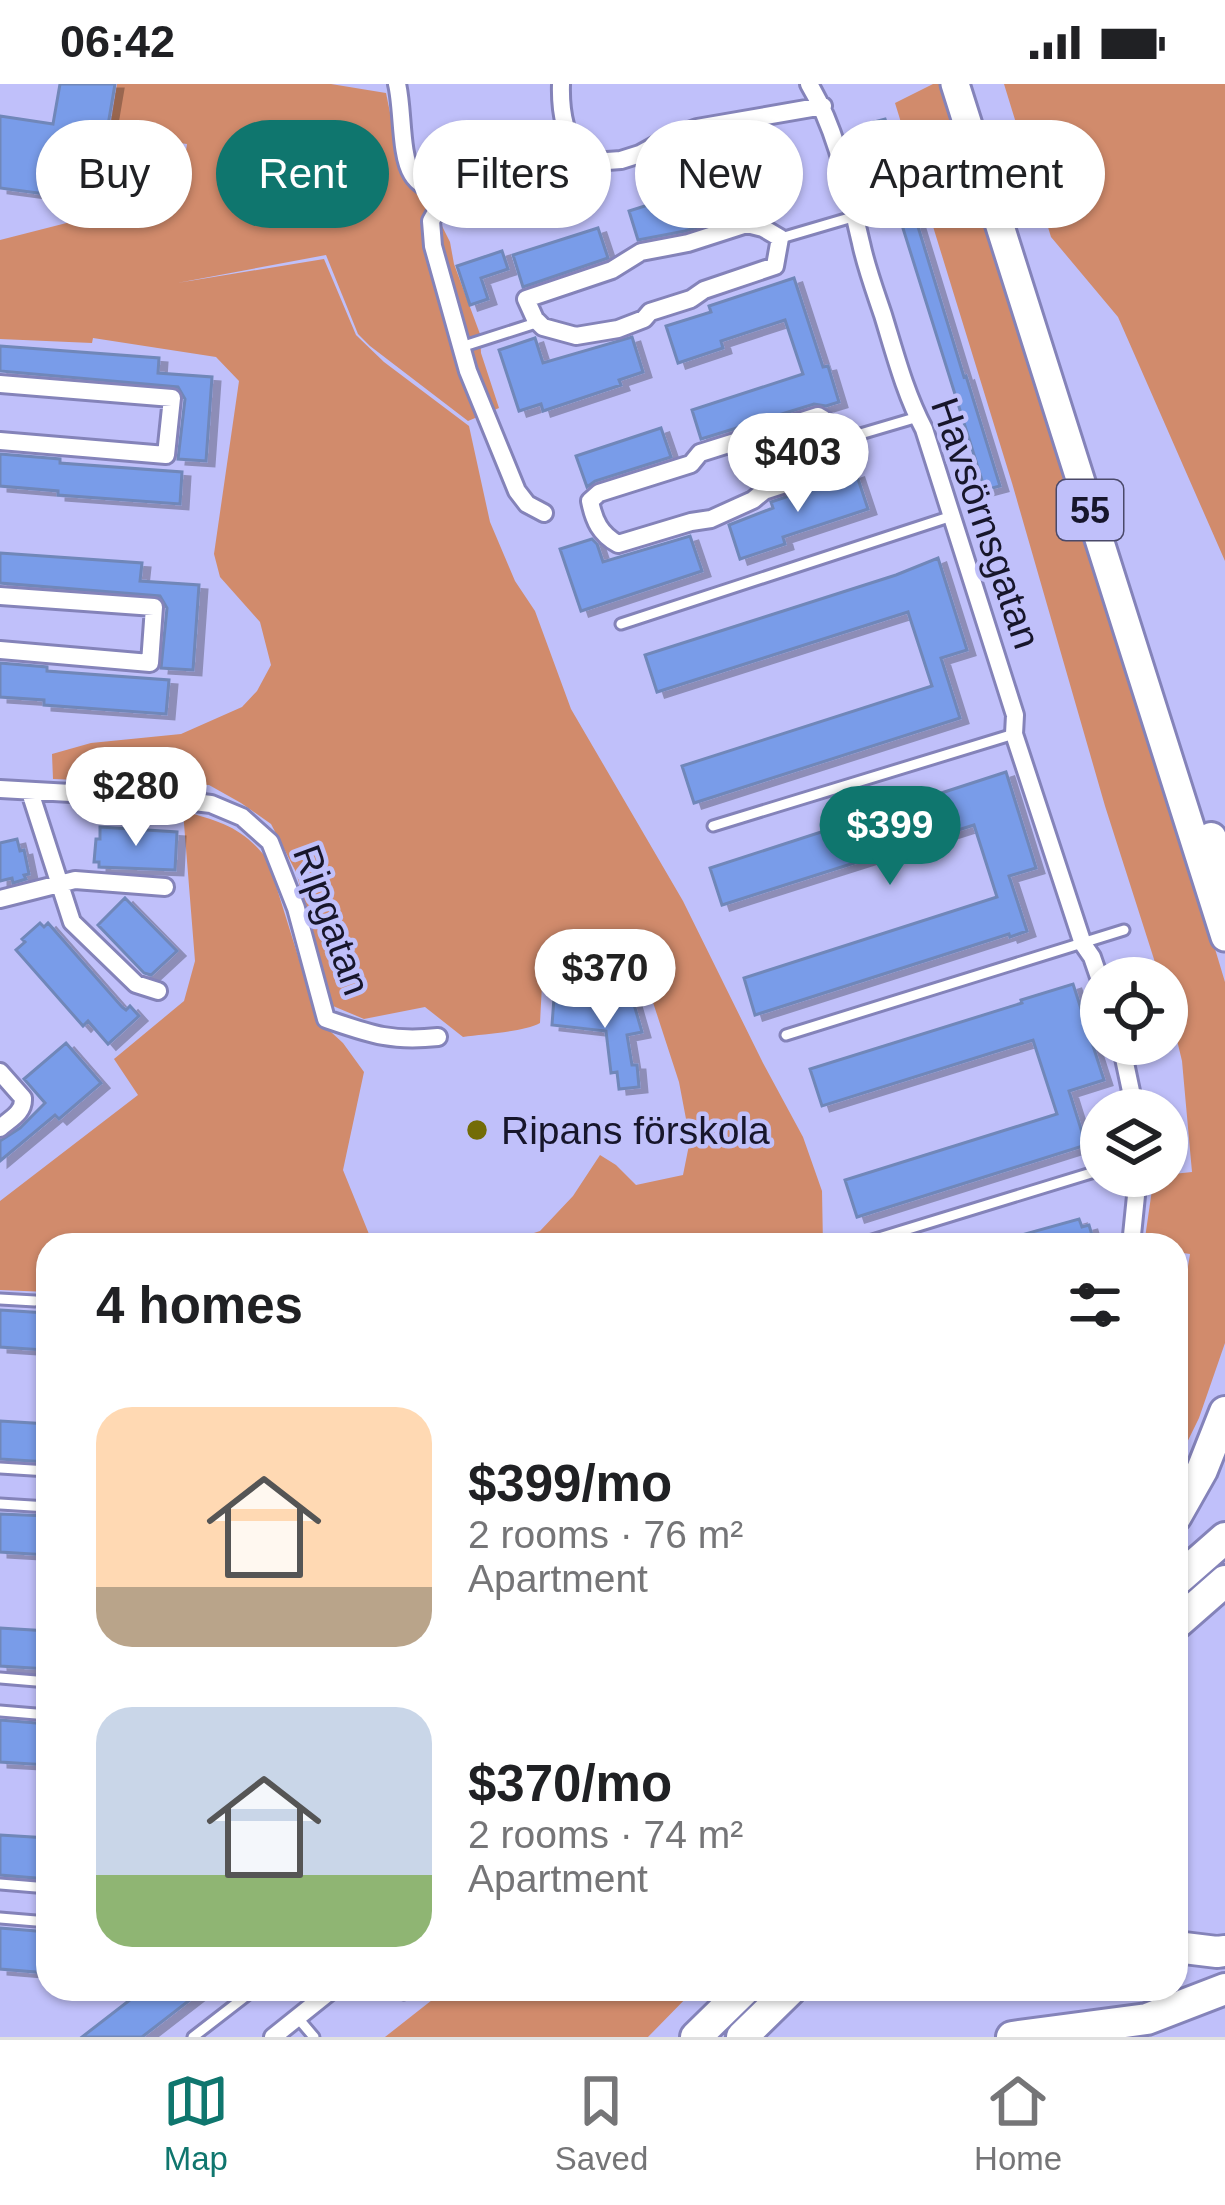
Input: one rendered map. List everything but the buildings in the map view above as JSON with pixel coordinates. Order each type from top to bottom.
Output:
[{"type":"highway","points":[[1210,838],[1225,868]]},
{"type":"highway","name":"55","points":[[1210,838],[1225,884]]},
{"type":"highway","points":[[1188,1495],[1225,1412]]},
{"type":"highway","points":[[1188,1570],[1225,1538]]},
{"type":"highway","points":[[1188,1614],[1225,1581]]},
{"type":"highway","points":[[1188,1948],[1225,1951]]},
{"type":"highway","points":[[1012,2037],[1147,2019],[1225,1989]]},
{"type":"highway","points":[[695,2037],[732,2001]]},
{"type":"highway","points":[[742,2037],[779,2001]]},
{"type":"main road","name":"55","points":[[955,84],[1225,937]]},
{"type":"main road","name":"55","points":[[970,84],[1210,838]]},
{"type":"street","points":[[397,84],[413,177]]},
{"type":"street","points":[[561,84],[562,120]]},
{"type":"street","name":"Havsörnsgatan","points":[[809,84],[827,120]]},
{"type":"street","points":[[611,161],[697,128],[823,106]]},
{"type":"street","points":[[747,224],[780,238],[775,266],[650,311],[644,319],[618,329],[576,336],[543,327],[526,299],[612,270],[640,252],[747,224]]},
{"type":"street","points":[[432,228],[468,371],[517,491],[527,504],[544,513]]},
{"type":"street","name":"Havsörnsgatan","points":[[859,228],[912,406],[924,429],[1015,715],[1014,734],[1083,944],[1092,957]]},
{"type":"street","points":[[0,384],[172,398],[166,455],[0,441]]},
{"type":"street","points":[[818,416],[829,422],[840,440],[837,464],[830,470],[764,491],[711,519],[618,544],[606,538],[594,520],[590,501],[599,493],[692,464],[700,453],[818,416]]},
{"type":"street","points":[[0,596],[154,607],[150,663],[0,650]]},
{"type":"street","name":"Ripgatan","points":[[0,789],[212,804],[242,817],[270,842],[296,908],[326,1019],[405,1041],[438,1037]]},
{"type":"street","points":[[30,792],[72,922],[136,984],[158,991]]},
{"type":"street","points":[[0,898],[75,880],[165,887]]},
{"type":"street","points":[[0,1072],[23,1104],[0,1128]]},
{"type":"street","points":[[1133,1233],[1137,1197]]},
{"type":"street","points":[[273,2037],[318,2001]]},
{"type":"lane","points":[[780,238],[827,224]]},
{"type":"lane","points":[[461,347],[538,322]]},
{"type":"lane","points":[[840,440],[917,416]]},
{"type":"lane","points":[[621,625],[952,516]]},
{"type":"lane","points":[[713,826],[1014,734]]},
{"type":"lane","points":[[786,1035],[1124,930]]},
{"type":"lane","points":[[895,1233],[1080,1176]]},
{"type":"lane","points":[[0,1299],[35,1301]]},
{"type":"lane","points":[[0,1468],[36,1471]]},
{"type":"lane","points":[[0,1504],[36,1506]]},
{"type":"lane","points":[[0,1678],[36,1681]]},
{"type":"lane","points":[[0,1711],[36,1714]]},
{"type":"lane","points":[[0,1885],[36,1887]]},
{"type":"lane","points":[[0,1918],[36,1921]]},
{"type":"lane","points":[[193,2037],[240,2001]]},
{"type":"lane","points":[[297,2017],[314,2037]]},
{"type":"shaded area","points":[[117,84],[331,84],[386,93],[403,176],[413,185],[413,228],[443,228],[450,242],[499,408],[468,421],[370,346],[358,334],[326,255],[177,283],[324,259],[356,335],[469,426],[490,522],[515,581],[535,611],[571,709],[683,901],[803,1137],[822,1191],[823,1233],[534,1233],[573,1196],[600,1155],[636,1185],[683,1175],[690,1140],[679,1082],[647,984],[542,984],[540,1023],[492,1034],[463,1037],[425,1007],[364,1019],[333,1006],[296,872],[271,824],[209,785],[53,779],[52,754],[91,743],[181,734],[242,707],[271,665],[260,622],[220,577],[214,554],[239,381],[216,357],[93,338],[92,343],[0,339],[0,240],[47,228],[192,228],[192,120],[111,120]]},
{"type":"shaded area","points":[[933,84],[946,84],[957,120],[900,120],[895,103]]},
{"type":"shaded area","points":[[1004,84],[1225,84],[1225,561],[1118,317],[1048,228],[1105,228],[1105,120],[1015,120]]},
{"type":"shaded area","points":[[933,228],[991,228],[1225,982],[1225,1343],[1188,1440],[1188,1233],[1146,1233],[1151,1197],[1188,1197],[1188,1172],[1192,1172],[1182,1065],[1188,1065],[1188,957],[1153,957]]},
{"type":"shaded area","points":[[183,811],[230,827],[268,860],[318,1020],[364,1072],[343,1170],[369,1233],[36,1233],[36,1292],[0,1290],[0,1201],[138,1095],[114,1059],[184,1001],[195,961]]},
{"type":"shaded area","points":[[431,2001],[683,2001],[648,2037],[385,2037]]},
{"type":"place","name":"Ripans förskola","points":[[477,1130]]}]
